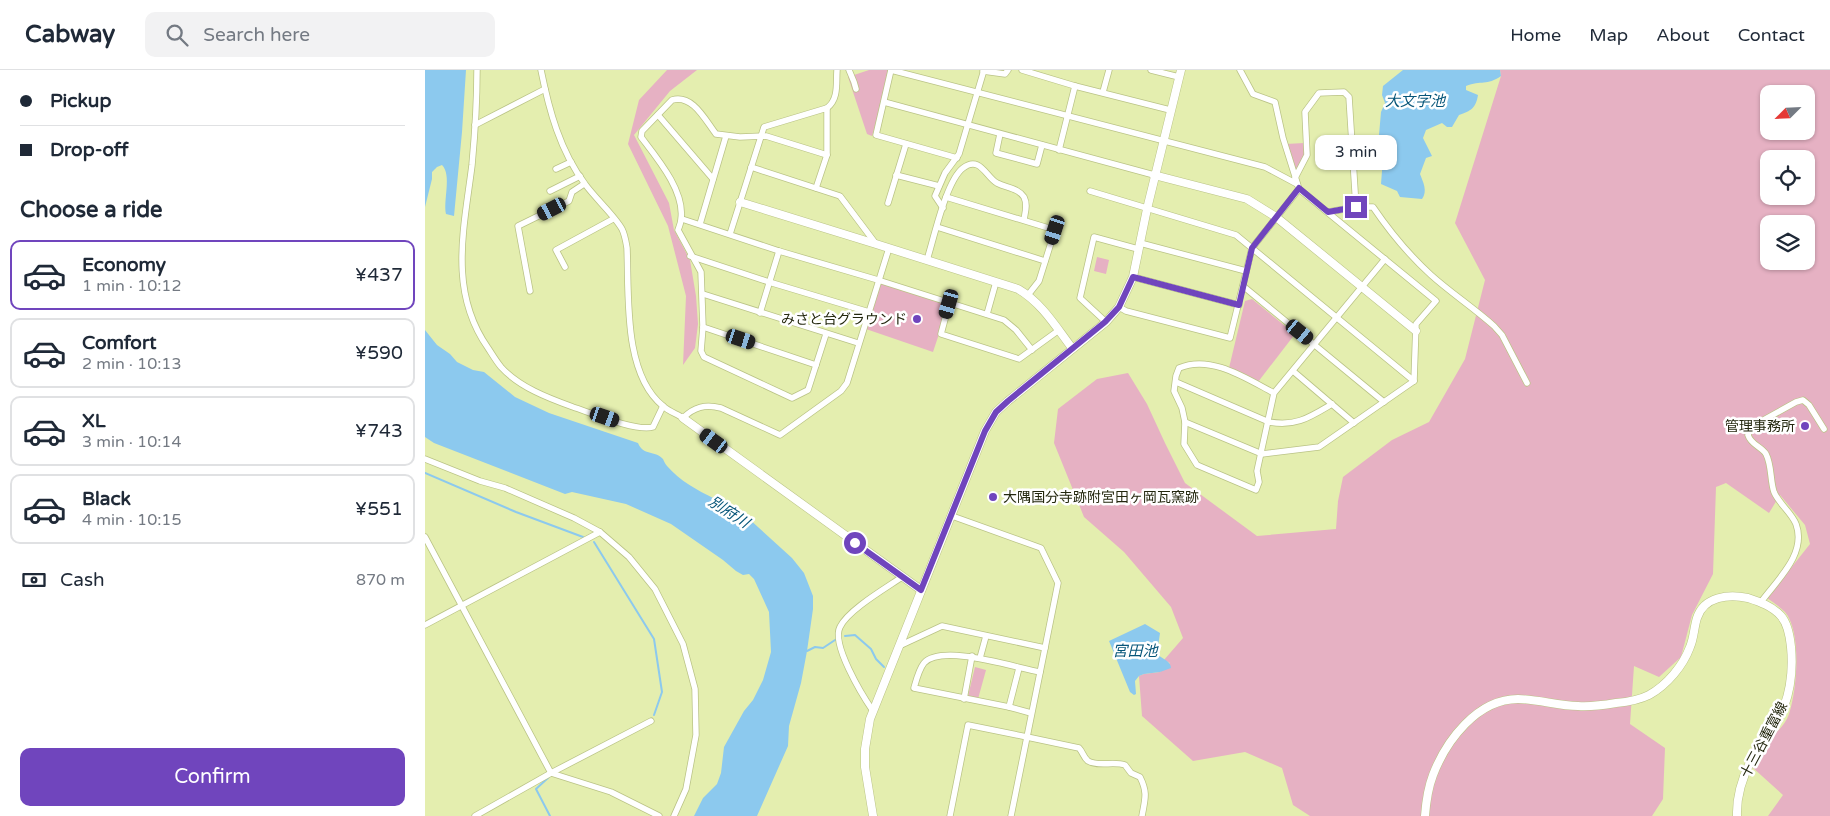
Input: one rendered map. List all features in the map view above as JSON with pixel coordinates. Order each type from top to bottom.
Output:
[{"type":"street","points":[[477,70],[475,125],[465,217],[462,276],[470,318],[482,340],[501,367],[515,380],[551,399],[622,423],[646,429],[653,427],[663,406]]},
{"type":"street","points":[[541,70],[556,130],[571,162],[585,184],[621,228],[627,248],[632,349],[635,362],[644,382],[663,406],[683,418],[921,590]]},
{"type":"street","points":[[730,234],[764,127],[830,106],[836,93],[837,70]]},
{"type":"street","points":[[849,70],[855,82],[855,89]]},
{"type":"street","points":[[957,158],[876,135],[891,70],[1265,167],[1297,184],[1435,300],[1417,324],[1414,381]]},
{"type":"street","points":[[943,208],[935,196],[945,173],[959,154],[984,71],[1005,74],[1008,70]]},
{"type":"street","points":[[1022,70],[1075,86],[1170,110]]},
{"type":"street","points":[[1103,92],[1109,70]]},
{"type":"street","points":[[873,816],[865,767],[865,749],[870,718],[985,431],[996,412],[1105,322],[1119,307],[1133,277],[1154,174],[1180,73],[1151,70]]},
{"type":"street","points":[[1241,70],[1253,94],[1275,102],[1297,184]]},
{"type":"street","points":[[1059,150],[1075,86]]},
{"type":"street","points":[[475,125],[545,89]]},
{"type":"street","points":[[1119,307],[1126,311],[1230,338],[1252,248],[1276,217],[1297,184],[1307,155],[1305,112],[1319,93],[1344,92],[1349,97],[1356,207]]},
{"type":"street","points":[[826,334],[808,390],[792,398],[704,358],[701,351],[703,294],[701,272],[690,256],[678,230],[681,219],[679,198],[664,168],[641,137],[642,131],[672,100],[678,98],[691,102],[716,134],[726,136],[766,136],[827,155]]},
{"type":"street","points":[[884,102],[1042,146],[1247,199],[1276,217],[1416,331]]},
{"type":"street","points":[[816,188],[827,155],[827,108]]},
{"type":"street","points":[[658,115],[713,179]]},
{"type":"street","points":[[1001,134],[996,153],[1037,164],[1042,146]]},
{"type":"street","points":[[700,224],[726,136]]},
{"type":"street","points":[[888,203],[906,144]]},
{"type":"street","points":[[556,169],[571,162]]},
{"type":"street","points":[[927,260],[946,197],[959,172],[971,164],[985,170],[996,183],[1017,190],[1022,195],[1026,206],[1024,220]]},
{"type":"street","points":[[751,167],[840,196],[876,244]]},
{"type":"street","points":[[896,175],[939,186]]},
{"type":"street","points":[[550,191],[579,176]]},
{"type":"street","points":[[530,291],[518,226],[569,200],[573,192],[585,184]]},
{"type":"street","points":[[1090,190],[1235,235],[1337,316],[1414,381]]},
{"type":"street","points":[[946,197],[1055,230],[1039,281],[1029,295]]},
{"type":"street","points":[[740,202],[1018,289],[1029,295],[1040,305],[1072,348]]},
{"type":"street","points":[[1328,212],[1356,207],[1373,207],[1389,230],[1431,275],[1494,326],[1502,335],[1527,383]]},
{"type":"street","points":[[565,267],[556,250],[613,219]]},
{"type":"street","points":[[681,219],[1004,320],[1016,330],[1031,350]]},
{"type":"street","points":[[937,228],[1045,261]]},
{"type":"street","points":[[1105,322],[1081,298],[1094,237],[1246,271]]},
{"type":"street","points":[[683,418],[690,411],[702,406],[711,406],[721,408],[780,435],[845,387],[889,248]]},
{"type":"street","points":[[760,313],[779,251]]},
{"type":"street","points":[[690,256],[869,312]]},
{"type":"street","points":[[1274,393],[1216,366],[1186,364],[1179,368],[1174,392],[1182,408],[1185,422],[1185,444],[1197,465],[1257,490],[1259,482],[1257,471],[1274,393],[1385,259]]},
{"type":"street","points":[[1133,277],[1239,305]]},
{"type":"street","points":[[987,314],[996,282]]},
{"type":"street","points":[[1243,286],[1384,402]]},
{"type":"street","points":[[703,294],[858,343]]},
{"type":"street","points":[[949,304],[941,334],[1019,359],[1059,330]]},
{"type":"street","points":[[703,326],[816,364]]},
{"type":"street","points":[[1293,371],[1354,423]]},
{"type":"street","points":[[1185,422],[1262,454],[1319,447],[1414,381]]},
{"type":"street","points":[[1176,382],[1269,422],[1288,424],[1302,421],[1332,404]]},
{"type":"street","points":[[1761,602],[1793,559],[1799,539],[1796,525],[1775,492],[1769,461],[1765,452],[1750,441],[1748,435],[1751,427],[1803,400],[1809,405],[1824,428]]},
{"type":"street","points":[[425,459],[480,481],[505,488],[574,518],[600,532],[629,557],[655,589],[683,644],[695,689],[696,735],[687,790],[673,816]]},
{"type":"street","points":[[952,516],[1041,548],[1058,583],[1011,816]]},
{"type":"street","points":[[425,625],[600,532]]},
{"type":"street","points":[[425,537],[551,772],[611,792],[659,816]]},
{"type":"street","points":[[873,711],[864,698],[842,653],[838,632],[841,625],[853,612],[903,577]]},
{"type":"street","name":"十三谷重富線","points":[[1425,816],[1428,789],[1439,762],[1457,732],[1482,711],[1493,705],[1519,699],[1578,706],[1595,706],[1648,696],[1669,679],[1681,664],[1690,648],[1697,616],[1703,606],[1718,598],[1736,595],[1761,602],[1782,616],[1790,636],[1792,660],[1791,682],[1784,708],[1748,765],[1740,784],[1737,816]]},
{"type":"street","points":[[899,646],[941,626],[1045,648]]},
{"type":"street","points":[[980,658],[987,636]]},
{"type":"street","points":[[1031,713],[915,688],[923,664],[935,656],[972,656],[1040,672]]},
{"type":"street","points":[[964,699],[972,656]]},
{"type":"street","points":[[1009,707],[1019,668]]},
{"type":"street","points":[[475,816],[551,772],[651,721]]},
{"type":"street","points":[[950,816],[968,725],[1079,748],[1085,758],[1093,762],[1125,765],[1131,773],[1140,777],[1147,792],[1142,816]]},
{"type":"shaded area","points":[[667,70],[697,70],[670,91],[634,135],[669,203],[674,230],[690,260],[698,324],[695,348],[683,365],[686,296],[668,226],[628,144],[639,100]]},
{"type":"shaded area","points":[[869,70],[891,70],[872,136],[867,134],[848,77]]},
{"type":"shaded area","points":[[1500,70],[1830,70],[1830,816],[1768,816],[1783,795],[1752,767],[1766,744],[1785,722],[1792,704],[1796,676],[1794,633],[1785,612],[1767,598],[1810,544],[1805,525],[1780,495],[1769,513],[1726,483],[1716,487],[1713,574],[1692,615],[1681,657],[1659,677],[1634,666],[1630,724],[1665,748],[1663,799],[1652,816],[1310,816],[1293,805],[1282,768],[1245,752],[1193,761],[1142,716],[1139,676],[1160,672],[1170,663],[1164,660],[1183,638],[1171,607],[1124,552],[1084,517],[1054,443],[1058,409],[1097,379],[1128,373],[1147,404],[1185,483],[1257,536],[1336,529],[1338,501],[1343,477],[1392,440],[1429,422],[1465,359],[1485,280],[1455,223],[1501,76]]},
{"type":"shaded area","points":[[1304,143],[1305,154],[1296,169],[1286,144]]},
{"type":"shaded area","points":[[1097,257],[1109,260],[1106,274],[1094,271]]},
{"type":"shaded area","name":"みさと台グラウンド","points":[[878,280],[949,304],[933,352],[863,328]]},
{"type":"shaded area","points":[[1252,299],[1295,334],[1258,382],[1229,368],[1245,301]]},
{"type":"shaded area","points":[[975,667],[986,670],[978,699],[968,696]]},
{"type":"water","points":[[425,70],[466,70],[454,216],[446,214],[447,181],[445,169],[442,165],[432,172],[425,207]]},
{"type":"water","name":"大文字池","points":[[1403,70],[1500,70],[1501,76],[1492,81],[1466,86],[1466,90],[1478,95],[1476,103],[1470,110],[1459,115],[1452,127],[1447,127],[1442,123],[1426,130],[1423,138],[1432,156],[1426,158],[1420,174],[1425,190],[1422,199],[1400,197],[1397,191],[1381,184],[1383,158],[1379,135],[1381,112],[1385,103],[1382,95],[1383,86]]},
{"type":"water","name":"別府川","points":[[425,330],[437,345],[450,354],[457,362],[473,370],[484,372],[515,397],[549,413],[638,443],[643,450],[660,456],[677,476],[689,485],[715,499],[720,495],[724,498],[736,516],[739,518],[747,517],[792,558],[804,573],[813,596],[813,609],[801,683],[789,726],[788,746],[757,816],[694,816],[703,798],[717,784],[721,773],[724,747],[763,680],[771,652],[769,612],[754,579],[749,574],[743,575],[736,571],[671,524],[626,504],[572,492],[565,494],[434,443],[425,437]]},
{"type":"water","name":"宮田池","points":[[1145,624],[1160,633],[1157,654],[1168,662],[1171,668],[1139,676],[1135,681],[1136,694],[1134,695],[1130,692],[1109,641]]},
{"type":"waterway","points":[[425,473],[516,512],[583,537]]},
{"type":"waterway","points":[[594,542],[654,639],[662,692],[654,715]]},
{"type":"waterway","points":[[845,636],[855,635],[871,649],[876,659],[884,667]]},
{"type":"waterway","points":[[807,651],[815,647],[823,648],[835,640]]},
{"type":"waterway","points":[[549,777],[536,789],[550,816]]},
{"type":"place","name":"みさと台グラウンド","points":[[917,319]]},
{"type":"place","name":"管理事務所","points":[[1805,426]]},
{"type":"place","name":"大隅国分寺跡附宮田ヶ岡瓦窯跡","points":[[993,497]]},
{"type":"route","points":[[855,543],[921,590],[985,431],[996,412],[1105,322],[1119,307],[1133,277],[1239,305],[1252,248],[1299,188],[1328,212],[1356,207]]}]
